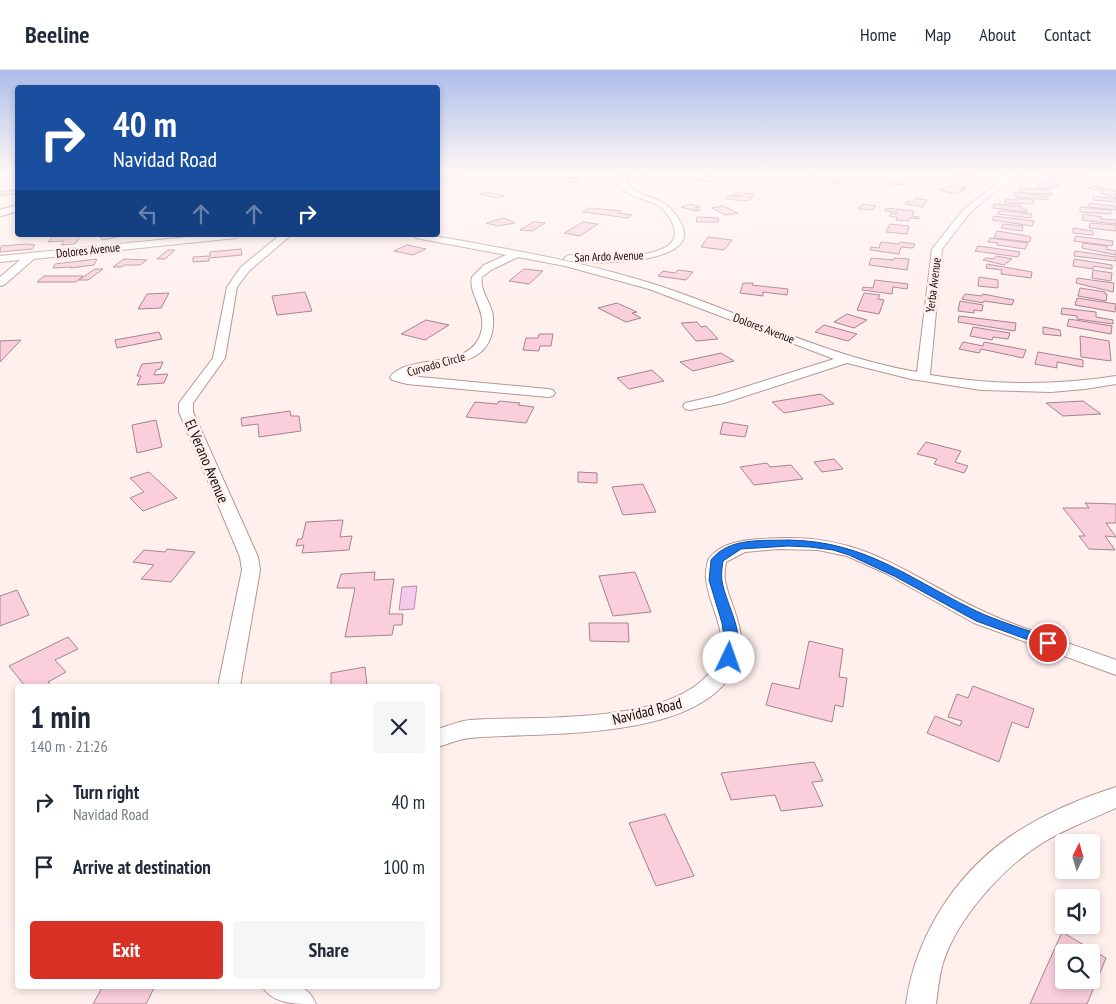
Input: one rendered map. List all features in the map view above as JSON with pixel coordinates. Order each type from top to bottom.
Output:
[{"type":"street","name":"San Ardo Avenue","points":[[533,258],[633,257],[657,254],[672,248],[679,240],[679,227],[672,216]]},
{"type":"street","name":"Yerba Avenue","points":[[923,376],[937,249],[963,216]]},
{"type":"street","name":"Dolores Avenue","points":[[0,259],[216,237]]},
{"type":"street","name":"El Verano Avenue","points":[[229,684],[251,570],[249,556],[186,412],[186,403],[219,358],[232,287],[245,269],[284,237]]},
{"type":"street","name":"Dolores Avenue","points":[[426,237],[598,272],[652,286],[846,359],[888,370],[995,386],[1080,386],[1116,380]]},
{"type":"street","name":"Curvado Circle","points":[[514,254],[486,269],[476,279],[476,285],[486,308],[486,328],[483,343],[473,353],[455,360],[405,372],[396,377],[407,380],[548,393]]},
{"type":"street","points":[[0,283],[31,256]]},
{"type":"street","points":[[690,406],[719,400],[846,359]]},
{"type":"street","name":"Navidad Road","points":[[440,737],[469,729],[562,727],[616,721],[670,708],[698,695],[712,684],[722,672],[729,658],[731,644],[728,623],[715,580],[717,560],[738,546],[810,543],[853,552],[901,574],[980,618],[1116,668]]},
{"type":"street","points":[[921,1004],[926,968],[937,941],[951,916],[985,875],[1023,842],[1052,825],[1116,797]]},
{"type":"street","points":[[281,989],[301,1004]]},
{"type":"shaded area","points":[[417,586],[414,609],[399,610],[402,587]]},
{"type":"building","points":[[610,216],[631,216],[628,218]]},
{"type":"building","points":[[889,216],[912,216],[919,217],[919,219],[910,218],[909,221],[896,220],[897,217]]},
{"type":"building","points":[[994,216],[1034,221],[1032,226],[992,220]]},
{"type":"building","points":[[1010,216],[1032,216],[1031,218]]},
{"type":"building","points":[[1083,216],[1093,216],[1102,217],[1101,219],[1116,220],[1116,224],[1082,220]]},
{"type":"building","points":[[697,217],[719,218],[718,222],[696,222]]},
{"type":"building","points":[[504,218],[515,223],[498,226],[486,223]]},
{"type":"building","points":[[533,222],[545,223],[532,231],[520,230]]},
{"type":"building","points":[[583,222],[598,224],[580,236],[564,233]]},
{"type":"building","points":[[1090,223],[1116,225],[1116,231],[1089,228]]},
{"type":"building","points":[[890,224],[909,226],[907,234],[886,232]]},
{"type":"building","points":[[1003,224],[1023,226],[1022,231],[1001,228]]},
{"type":"building","points":[[1073,228],[1093,231],[1093,235],[1073,233]]},
{"type":"building","points":[[997,231],[1031,237],[1030,242],[994,238]]},
{"type":"building","points":[[1076,236],[1113,241],[1112,246],[1074,241]]},
{"type":"building","points":[[52,237],[80,237],[75,244],[61,245],[64,241],[48,242]]},
{"type":"building","points":[[101,237],[118,237],[102,240]]},
{"type":"building","points":[[708,237],[732,240],[724,250],[701,247]]},
{"type":"building","points":[[990,238],[1028,243],[1025,249],[997,245],[998,243],[988,242]]},
{"type":"building","points":[[881,242],[915,244],[913,248],[901,247],[899,254],[870,250],[871,247],[879,248]]},
{"type":"building","points":[[1083,243],[1107,246],[1106,249],[1116,251],[1116,255],[1082,248]]},
{"type":"building","points":[[35,245],[32,249],[0,252],[1,246]]},
{"type":"building","points":[[407,245],[426,249],[413,255],[394,251]]},
{"type":"building","points":[[978,246],[1020,252],[1018,257],[975,251]]},
{"type":"building","points":[[241,249],[242,255],[209,258],[209,261],[193,262],[193,257],[210,256],[210,252]]},
{"type":"building","points":[[168,250],[175,250],[165,259],[157,259]]},
{"type":"building","points":[[1075,251],[1116,257],[1116,261],[1074,256]]},
{"type":"building","points":[[997,256],[1012,259],[1004,265],[983,260],[986,258],[993,259]]},
{"type":"building","points":[[871,258],[909,259],[907,270],[869,265]]},
{"type":"building","points":[[97,259],[94,265],[53,268],[55,264]]},
{"type":"building","points":[[124,259],[147,260],[140,265],[113,267]]},
{"type":"building","points":[[1074,259],[1112,265],[1112,269],[1094,266],[1093,269],[1073,266]]},
{"type":"building","points":[[987,264],[1032,272],[1031,278],[1001,274],[1002,270],[986,268]]},
{"type":"building","points":[[95,269],[103,269],[88,280],[79,280]]},
{"type":"building","points":[[524,269],[543,271],[529,284],[509,281]]},
{"type":"building","points":[[678,270],[693,272],[686,280],[658,276],[663,271],[675,273]]},
{"type":"building","points":[[1093,270],[1112,273],[1111,281],[1092,278]]},
{"type":"building","points":[[44,276],[83,276],[76,282],[37,282]]},
{"type":"building","points":[[979,277],[998,280],[998,288],[978,286]]},
{"type":"building","points":[[1077,278],[1114,283],[1113,292],[1076,283]]},
{"type":"building","points":[[875,280],[908,284],[907,289],[893,287],[892,294],[862,290],[863,287],[873,288]]},
{"type":"building","points":[[743,283],[788,289],[787,295],[763,292],[763,296],[740,293]]},
{"type":"building","points":[[1080,288],[1105,292],[1107,294],[1106,301],[1078,296]]},
{"type":"building","points":[[305,292],[312,311],[277,315],[272,296]]},
{"type":"building","points":[[169,293],[161,308],[138,309],[147,294]]},
{"type":"building","points":[[864,293],[880,295],[878,299],[884,300],[879,314],[857,310]]},
{"type":"building","points":[[965,294],[982,296],[983,294],[1014,300],[1012,305],[984,301],[983,303],[962,299]]},
{"type":"building","points":[[1077,298],[1116,304],[1115,312],[1075,305]]},
{"type":"building","points":[[960,301],[983,305],[982,311],[974,310],[974,313],[958,311]]},
{"type":"building","points":[[617,303],[637,312],[632,313],[641,318],[626,322],[598,308]]},
{"type":"building","points":[[1062,308],[1096,312],[1096,317],[1113,320],[1113,324],[1077,319],[1077,316],[1061,314]]},
{"type":"building","points":[[847,314],[867,320],[854,328],[834,322]]},
{"type":"building","points":[[959,316],[1016,323],[1015,331],[958,322]]},
{"type":"building","points":[[1069,319],[1112,326],[1111,334],[1067,326]]},
{"type":"building","points":[[426,320],[449,325],[425,340],[401,334]]},
{"type":"building","points":[[697,322],[701,327],[706,326],[718,339],[696,341],[681,323]]},
{"type":"building","points":[[824,325],[857,334],[848,341],[815,332]]},
{"type":"building","points":[[973,327],[1010,333],[1008,339],[993,337],[992,340],[970,336]]},
{"type":"building","points":[[1043,327],[1060,330],[1061,336],[1043,334]]},
{"type":"building","points":[[159,332],[162,339],[117,348],[115,340]]},
{"type":"building","points":[[539,334],[553,334],[551,346],[540,346],[539,351],[523,350],[526,338],[538,338]]},
{"type":"building","points":[[1080,336],[1109,341],[1111,361],[1081,357]]},
{"type":"building","points":[[21,340],[0,362],[0,341]]},
{"type":"building","points":[[963,342],[983,346],[984,342],[1026,350],[1023,358],[981,349],[979,353],[959,349]]},
{"type":"building","points":[[1038,352],[1083,360],[1083,367],[1057,362],[1057,368],[1035,364]]},
{"type":"building","points":[[721,353],[734,361],[693,371],[680,362]]},
{"type":"building","points":[[163,362],[160,369],[156,370],[154,375],[168,374],[164,383],[137,385],[141,376],[137,376],[142,364]]},
{"type":"building","points":[[652,370],[664,381],[629,389],[617,378]]},
{"type":"building","points":[[821,394],[834,404],[784,413],[772,402]]},
{"type":"building","points":[[499,401],[520,403],[518,405],[534,407],[526,423],[466,417],[475,402],[497,404]]},
{"type":"building","points":[[1083,401],[1101,414],[1063,416],[1046,403]]},
{"type":"building","points":[[290,411],[291,416],[299,416],[301,431],[259,437],[258,424],[242,426],[241,418]]},
{"type":"building","points":[[156,420],[162,447],[137,453],[132,425]]},
{"type":"building","points":[[723,422],[748,426],[745,437],[720,434]]},
{"type":"building","points":[[926,442],[961,451],[955,462],[968,466],[964,473],[934,464],[937,459],[917,454]]},
{"type":"building","points":[[834,459],[843,469],[822,472],[814,462]]},
{"type":"building","points":[[767,463],[770,467],[791,465],[803,479],[754,485],[740,467]]},
{"type":"building","points":[[149,472],[177,498],[143,511],[130,498],[144,492],[130,478]]},
{"type":"building","points":[[578,472],[597,473],[597,483],[578,482]]},
{"type":"building","points":[[643,484],[656,512],[623,515],[612,487]]},
{"type":"building","points":[[1085,503],[1116,504],[1116,523],[1106,523],[1116,537],[1105,536],[1115,550],[1089,549],[1079,536],[1085,536],[1063,508],[1089,508]]},
{"type":"building","points":[[343,520],[340,537],[352,536],[349,550],[302,553],[304,545],[296,546],[298,539],[302,539],[306,522]]},
{"type":"building","points":[[167,549],[195,552],[171,582],[141,579],[154,565],[133,562],[144,550],[165,552]]},
{"type":"building","points":[[375,572],[374,580],[394,579],[389,614],[403,614],[402,625],[394,625],[392,635],[345,637],[355,588],[337,588],[341,574]]},
{"type":"building","points":[[635,572],[651,612],[613,616],[599,576]]},
{"type":"building","points":[[17,590],[29,615],[0,626],[0,596]]},
{"type":"building","points":[[589,623],[628,623],[629,642],[590,641]]},
{"type":"building","points":[[68,637],[78,649],[55,660],[66,672],[48,682],[50,684],[23,684],[9,666]]},
{"type":"building","points":[[809,641],[843,649],[839,677],[847,678],[843,707],[835,705],[832,722],[766,705],[772,683],[799,689]]},
{"type":"building","points":[[365,667],[367,684],[331,684],[331,673]]},
{"type":"building","points":[[973,686],[1034,709],[1028,728],[1012,722],[999,762],[927,733],[935,716],[960,726],[962,721],[948,717],[957,694],[968,698]]},
{"type":"building","points":[[814,762],[823,781],[812,782],[823,806],[781,811],[775,795],[731,800],[721,773]]},
{"type":"building","points":[[665,814],[694,876],[656,886],[629,823]]},
{"type":"building","points":[[1061,934],[1065,934],[1082,944],[1057,944]]},
{"type":"building","points":[[1055,948],[1055,989],[1093,989],[1087,1004],[1030,1004]]},
{"type":"building","points":[[1100,954],[1106,958],[1100,973]]},
{"type":"building","points":[[101,989],[154,989],[146,1004],[93,1004]]},
{"type":"route","points":[[729,658],[731,644],[728,623],[715,580],[717,560],[738,546],[788,543],[810,543],[853,552],[901,574],[980,618],[1048,643]]}]
